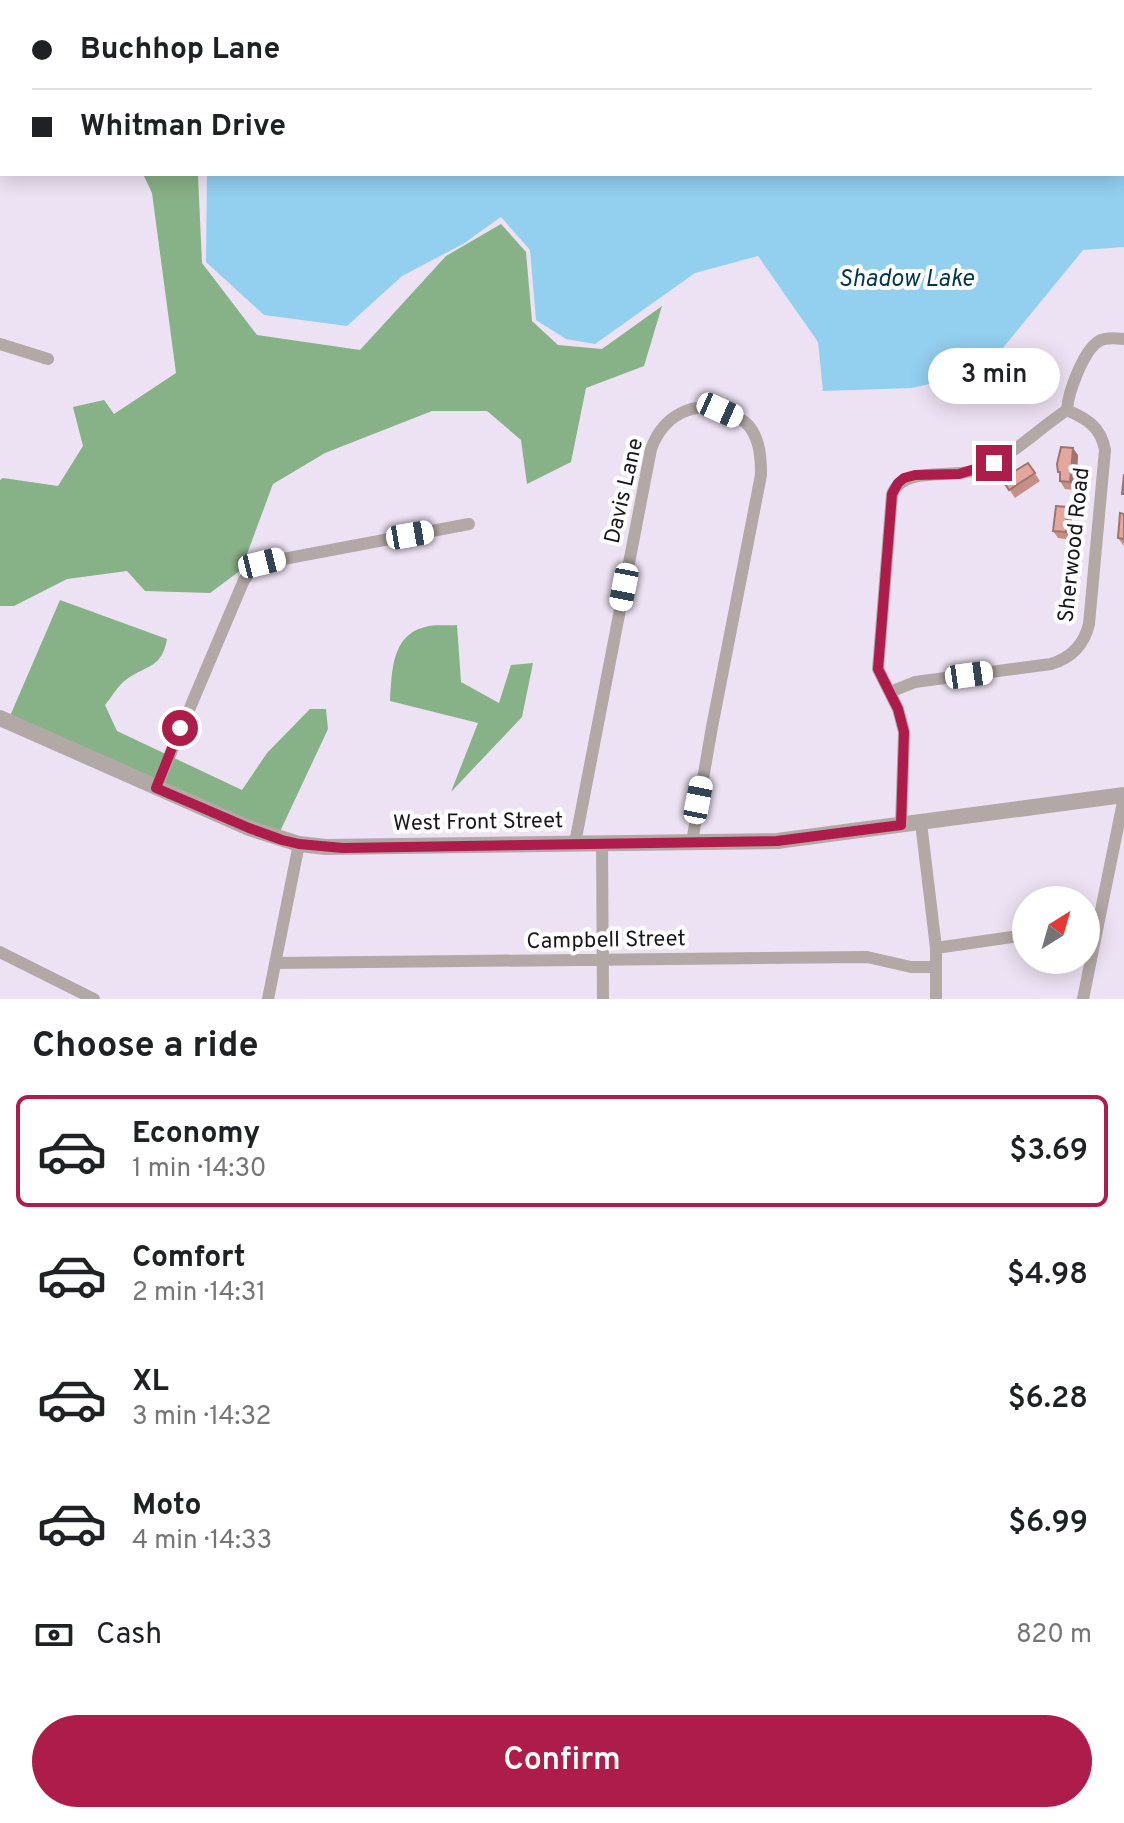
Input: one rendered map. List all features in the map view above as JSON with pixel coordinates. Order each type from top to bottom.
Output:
[{"type":"street","points":[[901,825],[904,732],[898,709],[880,677],[878,653],[895,487],[904,478],[915,475],[959,474],[994,463],[1027,442],[1067,410],[1070,389],[1093,347],[1102,340],[1124,339]]},
{"type":"street","points":[[0,344],[48,359]]},
{"type":"street","name":"Davis Lane","points":[[575,843],[651,449],[659,432],[667,424],[681,413],[700,406],[720,410],[742,420],[749,427],[760,449],[761,475],[692,842]]},
{"type":"street","name":"Sherwood Road","points":[[890,692],[915,682],[1051,664],[1068,657],[1083,642],[1089,624],[1105,450],[1097,428],[1067,410]]},
{"type":"street","points":[[156,788],[244,580],[252,570],[262,563],[292,556],[469,524]]},
{"type":"street","name":"West Front Street","points":[[0,718],[249,828],[299,844],[343,848],[788,841],[1124,796]]},
{"type":"street","points":[[1100,895],[1124,796]]},
{"type":"street","points":[[921,823],[936,948],[936,999]]},
{"type":"street","points":[[602,843],[603,999]]},
{"type":"street","points":[[268,999],[299,844]]},
{"type":"street","points":[[936,948],[1012,937]]},
{"type":"street","points":[[0,952],[94,999]]},
{"type":"street","name":"Campbell Street","points":[[275,963],[867,957],[911,967],[935,967]]},
{"type":"street","points":[[1083,999],[1086,974]]},
{"type":"green space","points":[[144,176],[198,176],[202,263],[257,335],[360,350],[446,256],[501,224],[526,252],[532,321],[558,345],[602,349],[662,306],[644,366],[586,388],[571,462],[527,484],[521,440],[487,411],[432,411],[325,453],[273,484],[241,570],[210,593],[145,591],[127,571],[67,579],[14,606],[0,606],[0,480],[58,486],[83,446],[73,407],[104,400],[114,414],[176,373],[152,193]]},
{"type":"green space","points":[[60,600],[167,639],[157,661],[124,682],[105,705],[117,731],[242,790],[267,753],[310,709],[326,709],[328,729],[277,838],[7,723]]},
{"type":"green space","points":[[457,625],[461,682],[499,703],[511,665],[533,663],[522,717],[451,792],[478,723],[390,701],[396,656],[405,638],[425,627]]},
{"type":"water","name":"Shadow Lake","points":[[207,176],[1124,176],[1124,247],[1083,250],[984,371],[912,388],[823,391],[818,342],[758,256],[695,273],[595,344],[566,339],[536,320],[530,250],[501,217],[463,244],[402,276],[347,326],[264,315],[206,262]]},
{"type":"building","points":[[1061,447],[1073,448],[1070,482],[1060,481],[1057,464]]},
{"type":"building","points":[[1028,463],[1035,473],[1009,490],[1002,479]]},
{"type":"building","points":[[1056,506],[1067,507],[1066,532],[1053,531]]},
{"type":"building","points":[[1120,513],[1124,514],[1124,539],[1118,538]]},
{"type":"route","points":[[180,728],[156,788],[249,828],[299,844],[343,848],[777,841],[901,825],[903,723],[878,669],[892,494],[904,478],[959,474],[994,463]]}]
